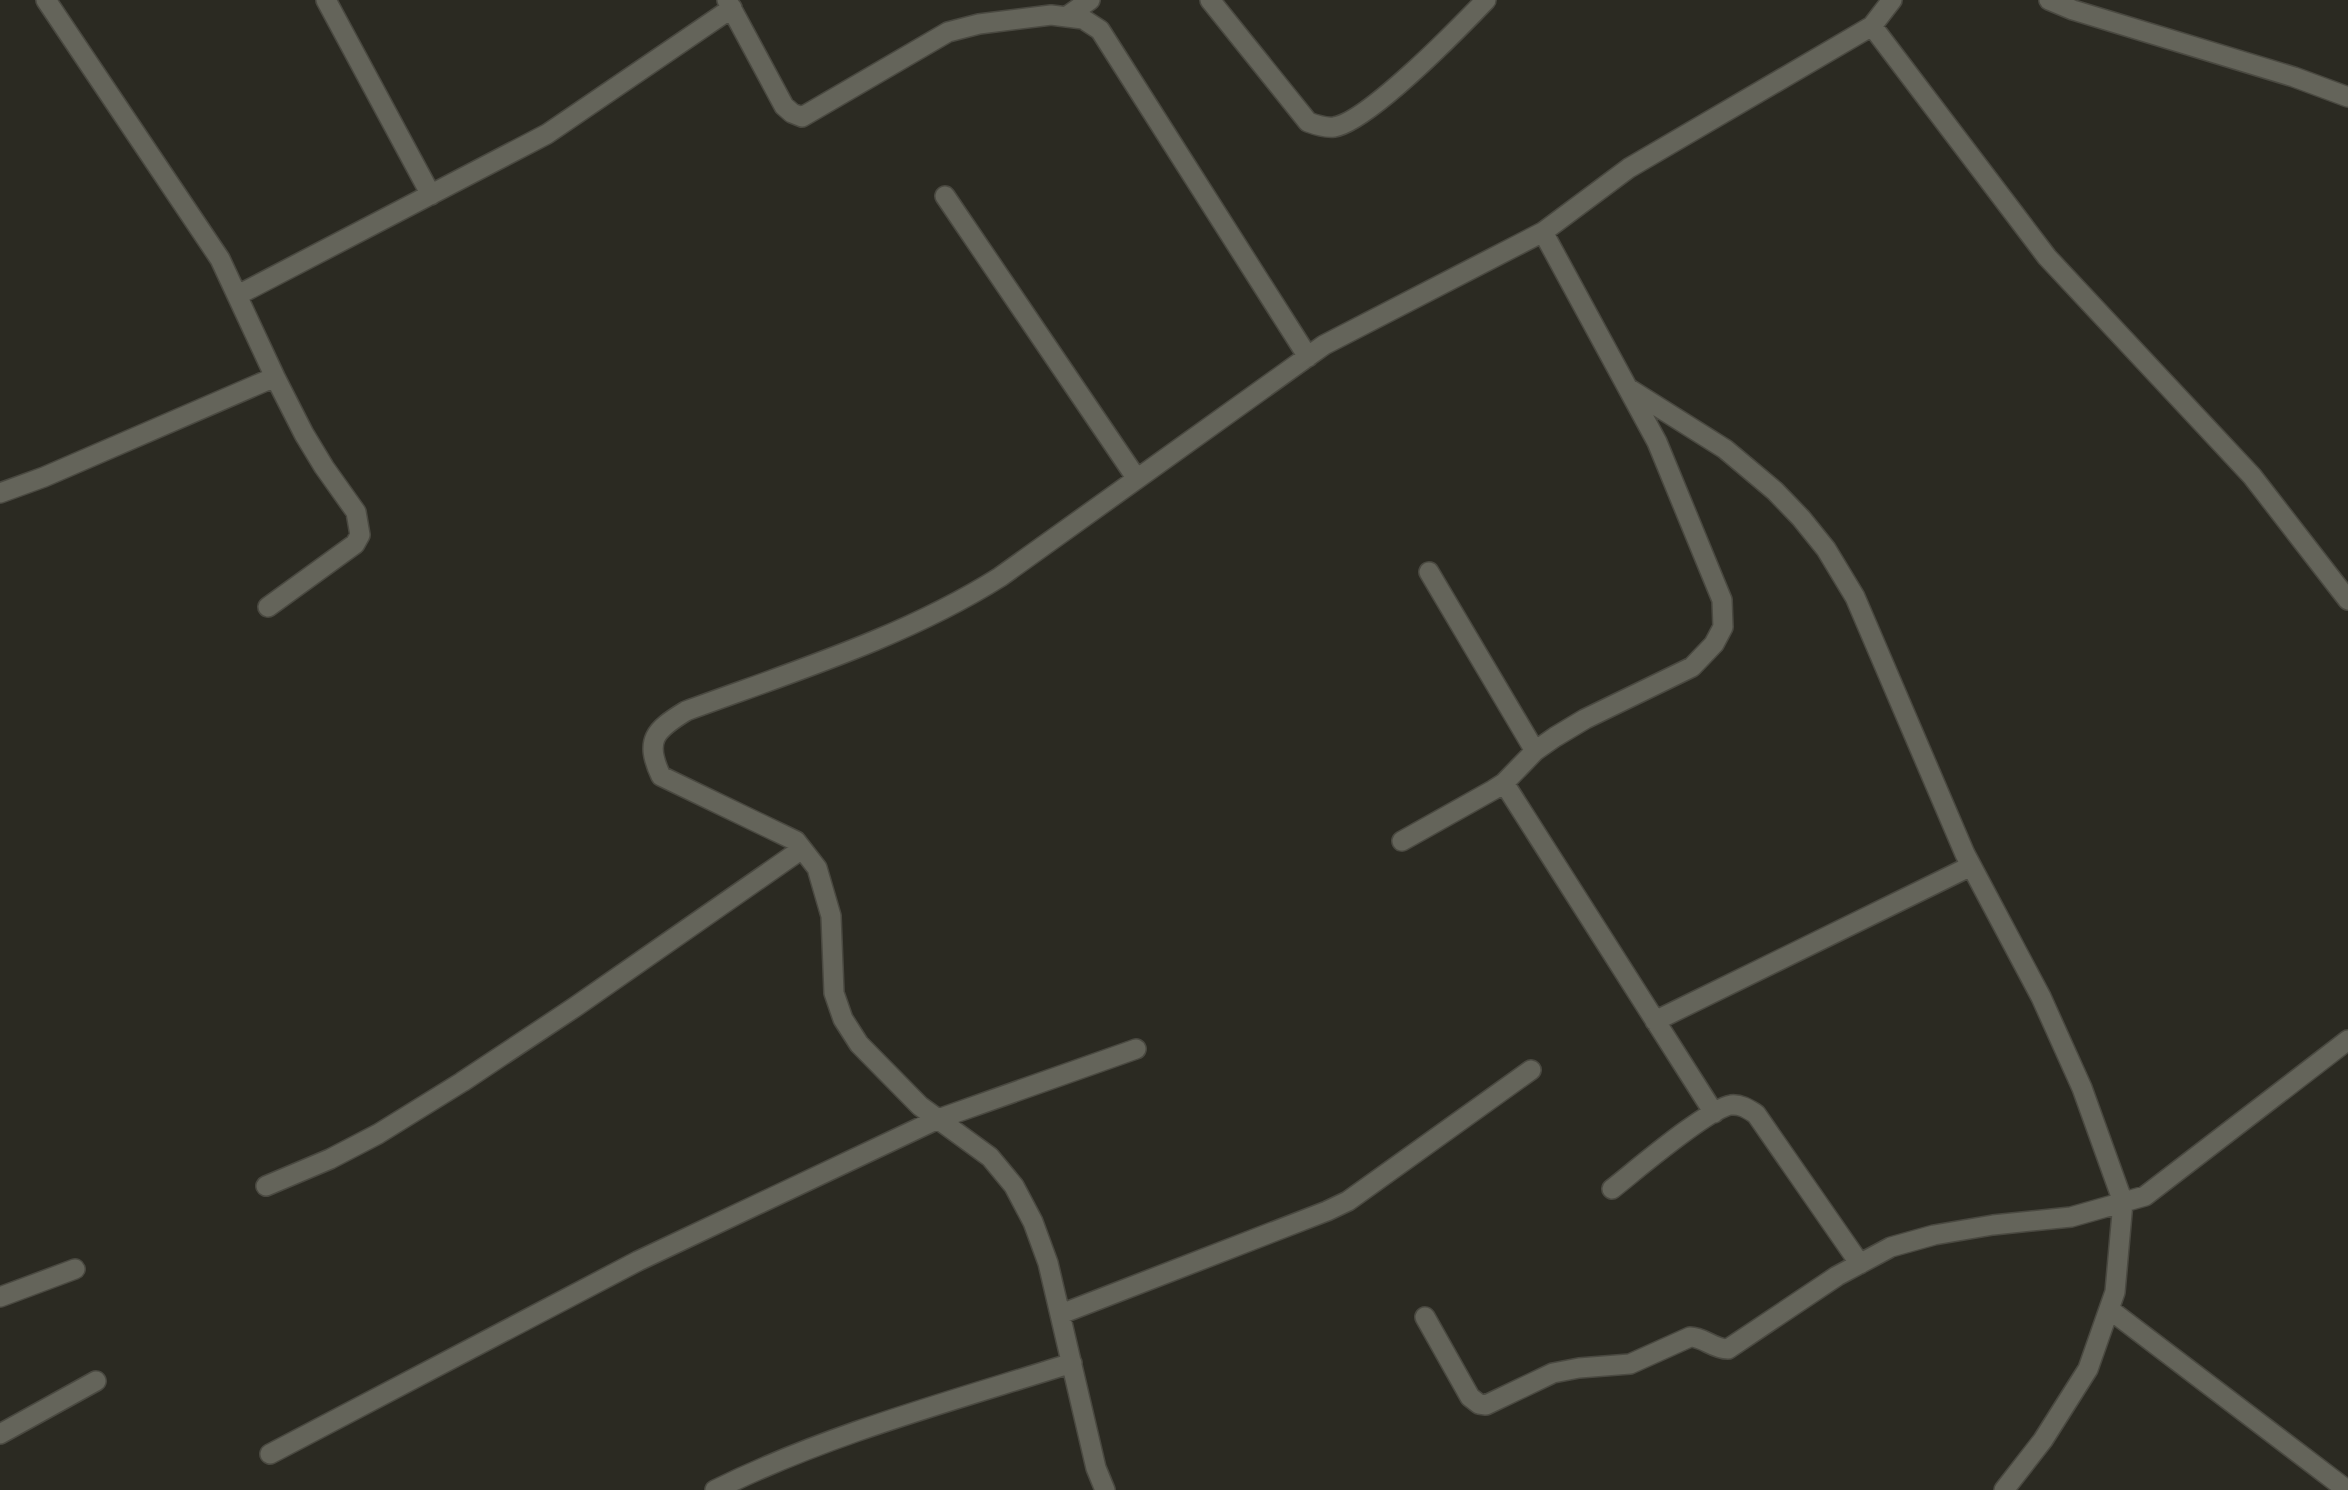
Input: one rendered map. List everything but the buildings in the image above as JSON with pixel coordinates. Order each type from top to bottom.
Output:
[{"type":"street","points":[[46,0],[220,259],[275,377],[324,467],[356,512],[360,535],[355,544],[268,607]]},
{"type":"street","points":[[326,0],[431,195]]},
{"type":"street","points":[[1066,17],[1090,0]]},
{"type":"street","points":[[1210,0],[1308,122],[1320,127],[1334,127],[1347,123],[1374,103],[1448,41],[1486,0]]},
{"type":"street","points":[[1105,1490],[1096,1468],[1048,1263],[1033,1222],[1014,1186],[990,1157],[920,1106],[859,1044],[843,1019],[834,993],[831,916],[817,868],[796,841],[661,776],[653,760],[652,744],[658,731],[686,710],[909,627],[962,601],[1000,577],[1324,345],[1543,232],[1629,168],[1872,26],[1892,0]]},
{"type":"street","points":[[2049,0],[2073,10],[2294,77],[2348,97]]},
{"type":"street","points":[[238,295],[547,134],[730,4],[784,106],[802,117],[948,33],[979,24],[1051,15],[1083,19],[1100,30],[1308,357]]},
{"type":"street","points":[[1872,26],[2047,257],[2252,476],[2348,600]]},
{"type":"street","points":[[946,196],[1137,479]]},
{"type":"street","points":[[1402,841],[1504,783],[1535,751],[1585,719],[1692,667],[1714,644],[1723,627],[1723,600],[1657,442],[1543,232]]},
{"type":"street","points":[[0,493],[44,477],[275,377]]},
{"type":"street","points":[[1628,388],[1724,449],[1775,491],[1826,549],[1855,597],[1971,866],[2041,997],[2082,1088],[2123,1202],[2115,1292],[2088,1369],[2043,1440],[2004,1490]]},
{"type":"street","points":[[1429,572],[1535,751]]},
{"type":"street","points":[[1504,783],[1714,1113]]},
{"type":"street","points":[[266,1186],[330,1159],[378,1134],[462,1082],[802,849]]},
{"type":"street","points":[[1655,1021],[1971,866]]},
{"type":"street","points":[[1425,1317],[1470,1397],[1479,1404],[1486,1405],[1553,1373],[1630,1364],[1690,1337],[1727,1349],[1837,1276],[1891,1248],[1934,1235],[1993,1225],[2071,1217],[2145,1196],[2348,1040]]},
{"type":"street","points":[[270,1454],[638,1261],[938,1119],[1136,1049]]},
{"type":"street","points":[[1061,1314],[1328,1212],[1348,1201],[1531,1070]]},
{"type":"street","points":[[1612,1189],[1706,1116],[1730,1105],[1744,1106],[1756,1114],[1860,1264]]},
{"type":"street","points":[[0,1297],[75,1269]]},
{"type":"street","points":[[2109,1309],[2347,1490]]},
{"type":"street","points":[[715,1490],[752,1471],[867,1429],[1072,1363]]},
{"type":"street","points":[[0,1434],[96,1381]]}]
